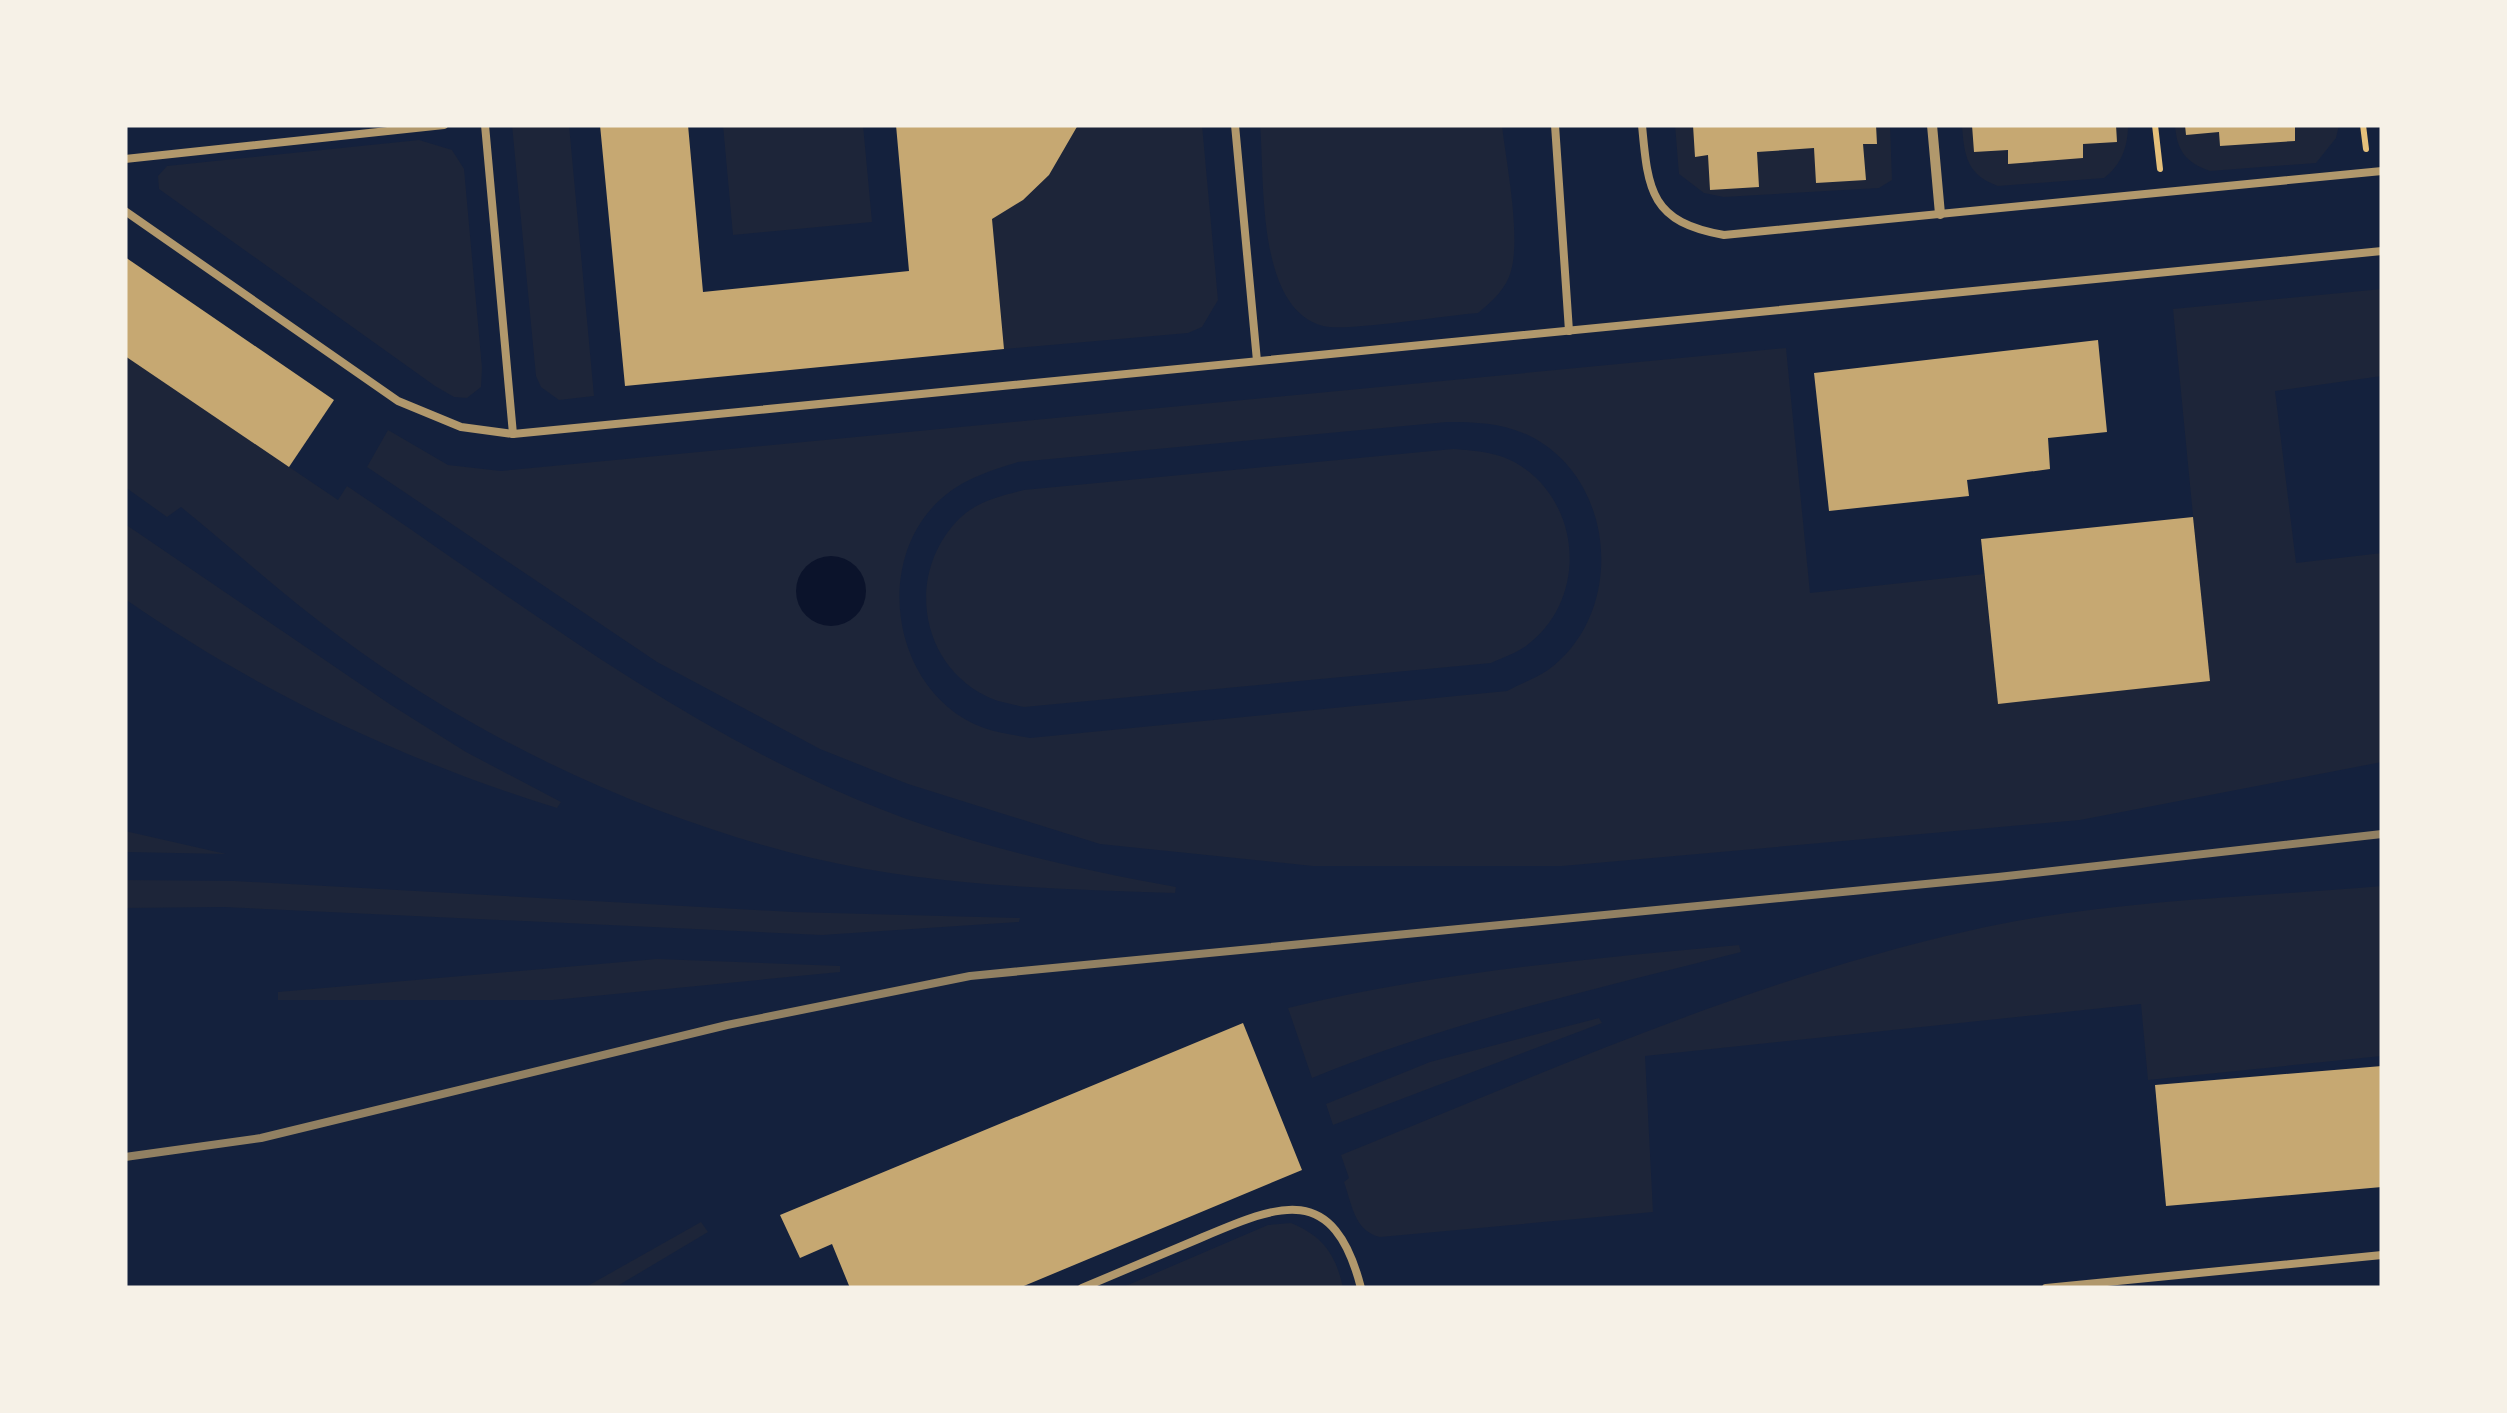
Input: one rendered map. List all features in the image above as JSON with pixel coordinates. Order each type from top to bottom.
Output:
[{"type":"street","points":[[1932,125],[1940,214]]},
{"type":"lane","points":[[125,159],[444,125]]},
{"type":"lane","points":[[485,125],[513,434]]},
{"type":"lane","points":[[1235,125],[1257,360]]},
{"type":"lane","points":[[1555,125],[1569,332]]},
{"type":"lane","points":[[1642,125],[1647,184],[1664,212],[1692,230],[1724,235],[2382,171]]},
{"type":"lane","points":[[125,211],[398,401],[462,427],[513,434],[2382,251]]},
{"type":"lane","points":[[1082,1288],[1259,1213],[1295,1208],[1331,1225],[1345,1241],[1361,1288]]},
{"type":"lane","points":[[2046,1288],[2382,1255]]},
{"type":"path","points":[[2156,125],[2162,192]]},
{"type":"shaded area","points":[[512,125],[569,125],[594,396],[559,400],[541,387],[536,376]]},
{"type":"shaded area","points":[[723,125],[863,125],[872,222],[733,235]]},
{"type":"shaded area","points":[[1078,125],[1202,125],[1218,300],[1202,327],[1188,333],[1004,349],[992,219],[1049,175]]},
{"type":"shaded area","points":[[1260,125],[1502,125],[1514,244],[1513,262],[1503,288],[1478,313],[1335,327],[1323,326],[1301,315],[1275,270],[1268,240]]},
{"type":"shaded area","points":[[1675,125],[1890,125],[1892,180],[1879,188],[1724,197],[1704,193],[1679,174]]},
{"type":"shaded area","points":[[1962,125],[2128,125],[2122,155],[2104,178],[1998,186],[1980,176],[1969,163]]},
{"type":"shaded area","points":[[2175,125],[2339,125],[2336,138],[2316,163],[2210,171],[2184,154]]},
{"type":"shaded area","points":[[419,140],[452,150],[464,169],[482,368],[481,387],[467,398],[454,397],[435,386],[159,189],[158,176],[167,166]]},
{"type":"shaded area","points":[[2382,289],[2382,376],[2275,391],[2296,563],[2382,553],[2382,762],[2080,820],[1562,866],[1313,866],[1100,844],[908,784],[820,749],[657,662],[367,467],[388,430],[448,465],[501,471],[1786,348],[1810,593],[1984,574],[1998,703],[2209,681],[2173,309]],"holes":[[[1447,422],[1489,424],[1530,436],[1559,456],[1580,483],[1594,514],[1601,548],[1600,583],[1590,616],[1573,645],[1548,670],[1507,691],[1030,738],[984,728],[953,711],[929,687],[912,657],[902,624],[900,590],[905,556],[919,525],[942,498],[978,476],[1018,462]]]},
{"type":"shaded area","points":[[125,356],[338,500],[347,486],[585,649],[770,759],[876,807],[960,837],[1045,860],[1176,887],[1175,893],[947,880],[812,858],[687,821],[565,771],[506,741],[448,709],[340,637],[181,507],[167,517],[125,487]]},
{"type":"shaded area","points":[[1453,449],[1497,455],[1521,466],[1542,484],[1557,505],[1566,529],[1570,554],[1568,580],[1560,605],[1546,627],[1526,646],[1491,663],[1024,707],[990,698],[963,681],[934,639],[927,614],[932,563],[943,539],[960,518],[990,500],[1024,490]]},
{"type":"shaded area","points":[[125,524],[391,705],[466,752],[561,802],[557,808],[499,789],[388,745],[280,693],[176,633],[125,599]]},
{"type":"shaded area","points":[[831,556],[856,566],[866,591],[856,616],[831,626],[806,616],[796,591],[806,566]]},
{"type":"shaded area","points":[[125,831],[226,854],[125,852]]},
{"type":"shaded area","points":[[125,880],[235,881],[793,912],[1020,918],[1019,922],[822,935],[224,907],[125,908]]},
{"type":"shaded area","points":[[2382,886],[2382,1056],[2148,1080],[2141,1004],[1645,1056],[1653,1212],[1380,1237],[1359,1223],[1344,1182],[1349,1178],[1341,1155],[1650,1030],[1887,951],[1968,931],[2070,913]]},
{"type":"shaded area","points":[[1739,945],[1741,952],[1471,1023],[1312,1078],[1288,1008],[1456,976]]},
{"type":"shaded area","points":[[657,959],[840,966],[840,972],[553,1000],[278,1000],[278,992]]},
{"type":"shaded area","points":[[1599,1018],[1602,1023],[1333,1125],[1326,1104],[1430,1062]]},
{"type":"shaded area","points":[[701,1222],[708,1232],[614,1288],[584,1288]]},
{"type":"shaded area","points":[[1291,1223],[1312,1234],[1326,1248],[1343,1288],[1121,1288],[1268,1225]]},
{"type":"building","points":[[600,125],[688,125],[703,292],[909,271],[896,125],[1078,125],[1049,175],[1023,200],[992,219],[1004,349],[625,386]]},
{"type":"building","points":[[1693,125],[1876,125],[1877,144],[1863,144],[1866,180],[1816,183],[1814,148],[1757,152],[1759,187],[1710,190],[1708,155],[1695,157]]},
{"type":"building","points":[[1972,125],[2116,125],[2117,142],[2083,144],[2083,158],[2008,164],[2008,150],[1974,152]]},
{"type":"building","points":[[2185,125],[2295,125],[2295,141],[2220,146],[2219,132],[2186,135]]},
{"type":"building","points":[[125,257],[334,400],[289,467],[125,356]]},
{"type":"building","points":[[2098,340],[2107,432],[2048,438],[2050,469],[1967,480],[1969,496],[1829,511],[1814,373]]},
{"type":"building","points":[[2193,517],[2210,681],[1998,704],[1981,539]]},
{"type":"building","points":[[1243,1023],[1302,1170],[1019,1288],[850,1288],[832,1244],[800,1258],[780,1215]]},
{"type":"building","points":[[2382,1066],[2382,1187],[2166,1206],[2155,1085]]},
{"type":"railway","points":[[125,1157],[261,1138],[727,1025],[970,976],[1998,877],[2382,834]]}]
